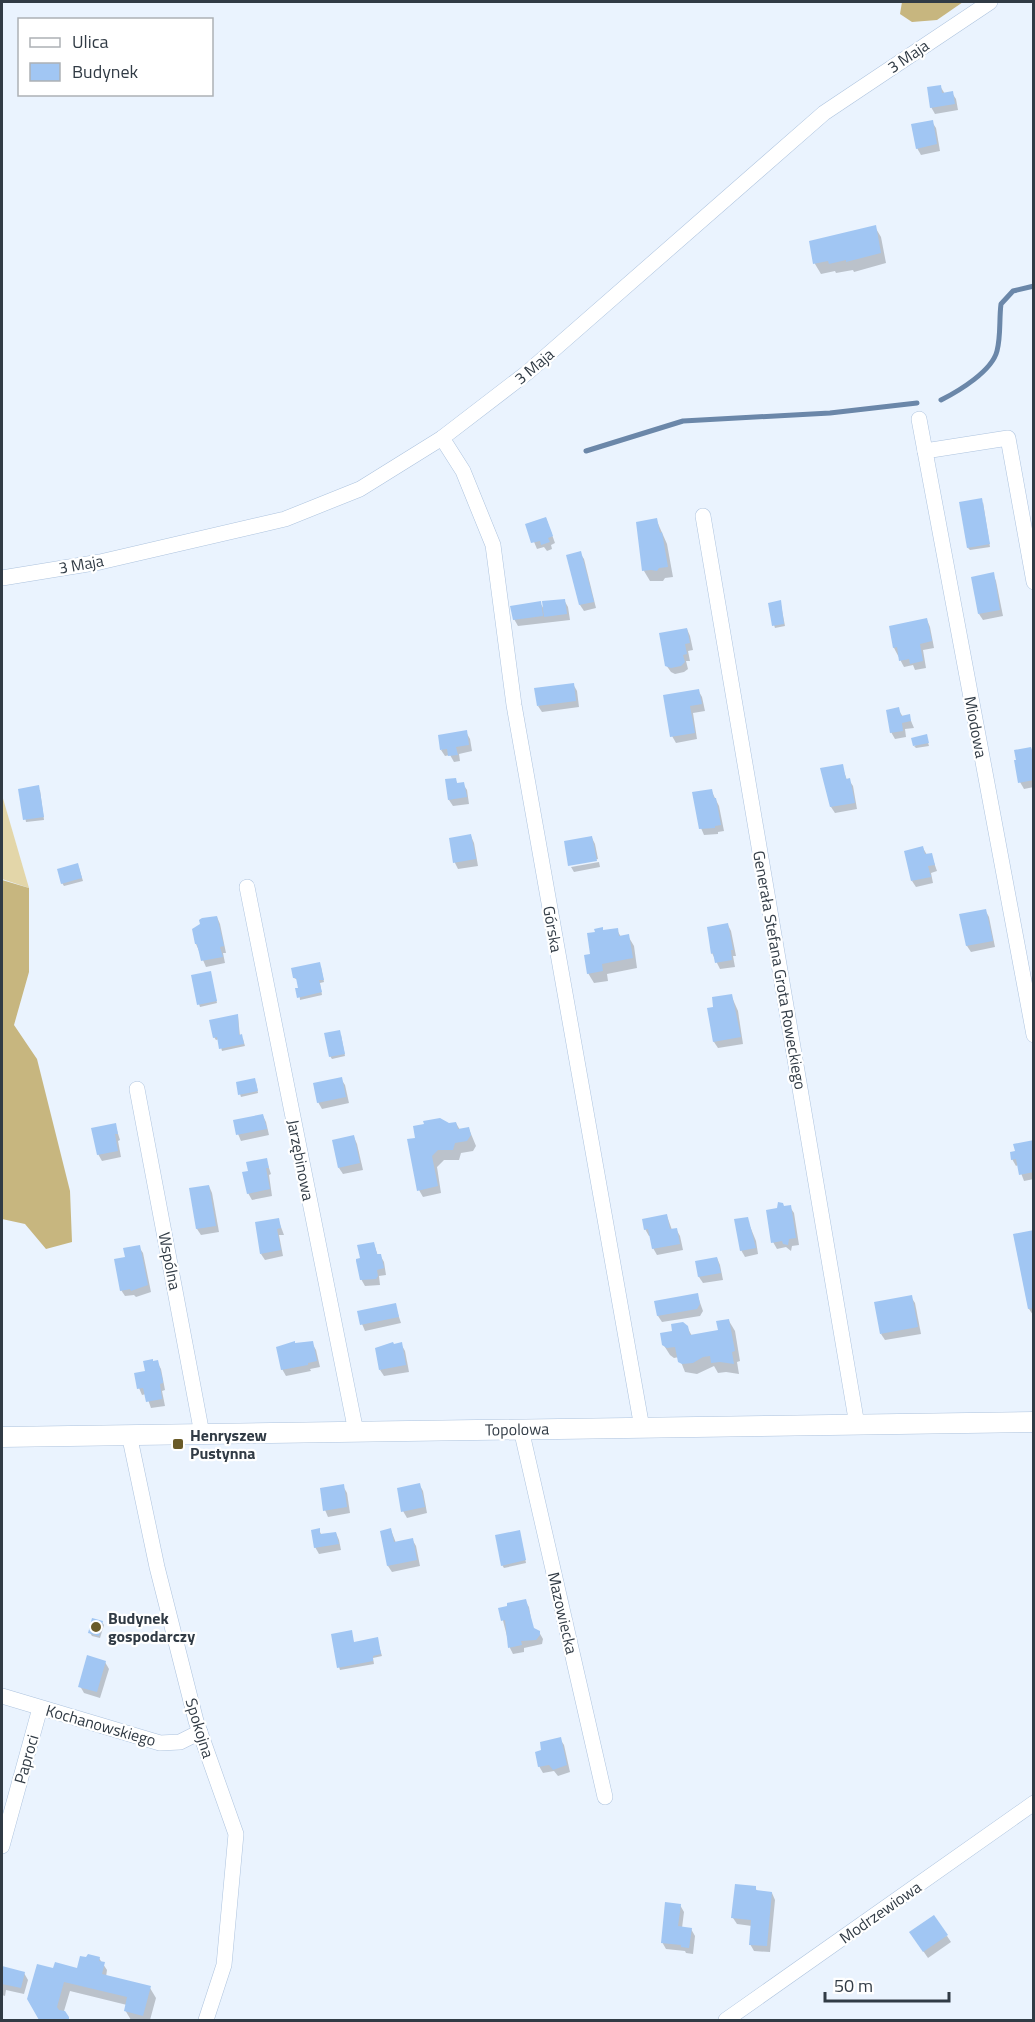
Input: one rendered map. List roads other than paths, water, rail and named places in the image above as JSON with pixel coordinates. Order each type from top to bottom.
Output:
[{"type":"street","name":"3 Maja","points":[[2,578],[100,562],[285,519],[360,489],[442,438],[528,372],[824,113],[990,2]]},
{"type":"street","name":"Miodowa","points":[[919,419],[1034,1035]]},
{"type":"street","name":"Górska","points":[[442,438],[463,471],[493,545],[516,717],[642,1428]]},
{"type":"street","points":[[925,451],[1008,438],[1034,582]]},
{"type":"street","name":"Generała Stefana Grota Roweckiego","points":[[703,516],[857,1425]]},
{"type":"street","name":"Jarzębinowa","points":[[247,887],[356,1432]]},
{"type":"street","name":"Wspólna","points":[[137,1089],[202,1434]]},
{"type":"street","name":"Topolowa","points":[[2,1437],[1034,1422]]},
{"type":"street","name":"Mazowiecka","points":[[521,1429],[605,1797]]},
{"type":"street","name":"Spokojna","points":[[129,1434],[157,1568],[200,1732],[236,1834],[224,1965],[206,2020]]},
{"type":"street","name":"Kochanowskiego","points":[[2,1696],[160,1743],[180,1742],[200,1732]]},
{"type":"street","name":"Paproci","points":[[2,1846],[40,1707]]},
{"type":"street","name":"Modrzewiowa","points":[[726,2020],[1034,1803]]},
{"type":"waterway","points":[[941,400],[965,386],[989,366],[997,351],[1001,304],[1013,291],[1034,286]]},
{"type":"waterway","points":[[586,451],[683,421],[830,413],[917,403]]},
{"type":"place","name":"Henryszew Pustynna","points":[[178,1444]]},
{"type":"place","name":"Budynek gospodarczy","points":[[96,1627]]}]
